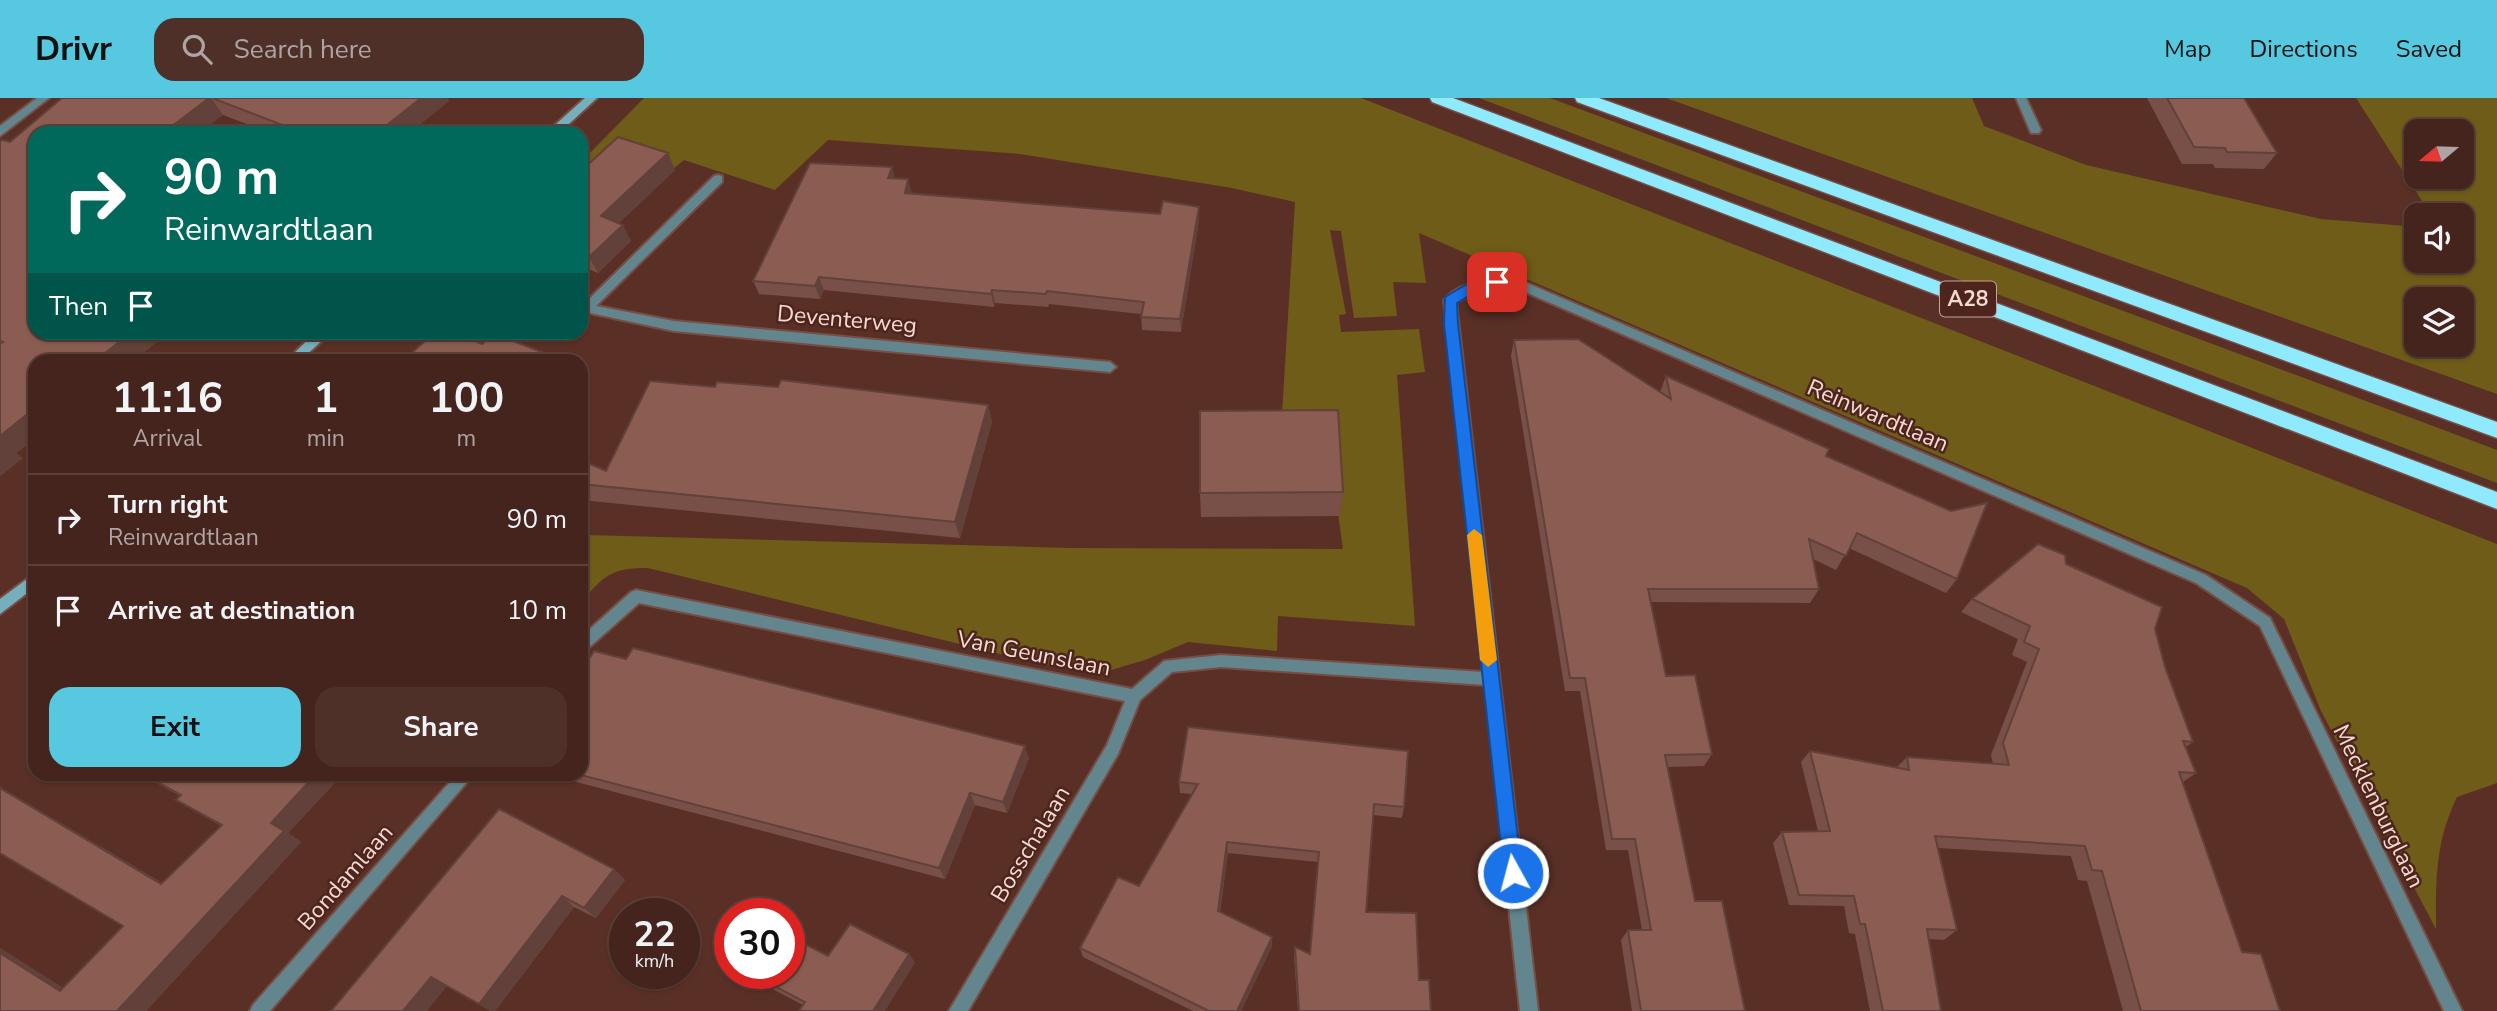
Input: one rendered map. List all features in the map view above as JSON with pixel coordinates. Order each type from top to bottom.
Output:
[{"type":"highway","name":"A28","points":[[1438,98],[2497,500]]},
{"type":"highway","name":"A28","points":[[1583,98],[2497,430]]},
{"type":"main road","points":[[560,126],[592,98]]},
{"type":"main road","points":[[300,354],[317,340]]},
{"type":"main road","points":[[0,608],[28,585]]},
{"type":"street","points":[[0,132],[44,98]]},
{"type":"street","points":[[2021,98],[2035,130]]},
{"type":"street","points":[[588,304],[718,179]]},
{"type":"street","name":"Reinwardtlaan","points":[[1490,679],[1450,300],[1479,284],[1518,284],[2201,579],[2265,622]]},
{"type":"street","name":"Deventerweg","points":[[588,309],[674,326],[1110,367]]},
{"type":"street","name":"Van Geunslaan","points":[[588,640],[636,596],[1134,696],[1168,666],[1221,661],[1490,679]]},
{"type":"street","name":"Mecklenburglaan","points":[[2265,622],[2453,1011]]},
{"type":"street","points":[[1490,679],[1529,1011]]},
{"type":"street","name":"Bosschalaan","points":[[958,1011],[1112,748],[1134,696]]},
{"type":"street","name":"Bondamlaan","points":[[259,1011],[460,781]]},
{"type":"shaded area","points":[[644,98],[1361,98],[2497,544],[2497,783],[2457,797],[2444,830],[2438,861],[2436,929],[2321,711],[2284,619],[2247,588],[1419,233],[1426,283],[1393,282],[1397,316],[1354,318],[1341,231],[1330,230],[1346,314],[1339,315],[1341,332],[1419,329],[1425,372],[1397,375],[1415,626],[1278,616],[1277,651],[1188,642],[1145,660],[1101,673],[1050,666],[648,568],[609,575],[588,595],[588,535],[1071,548],[1343,549],[1327,434],[1281,430],[1295,202],[1232,188],[1020,154],[828,140],[775,190],[684,160],[673,169],[588,180],[588,155]]},
{"type":"shaded area","points":[[1479,98],[1550,98],[2497,450],[2497,483]]},
{"type":"shaded area","points":[[1666,98],[1972,98],[1984,126],[2086,165],[2321,219],[2404,226],[2404,273],[2474,273],[2474,203],[2423,203],[2414,189],[2474,189],[2474,119],[2404,119],[2404,173],[2356,98],[2497,98],[2497,394]]},
{"type":"building","points":[[62,98],[209,98],[172,126],[29,126]]},
{"type":"building","points":[[212,98],[421,98],[386,126],[285,126]]},
{"type":"building","points":[[2167,98],[2244,98],[2277,153],[2227,152],[2225,148],[2194,147]]},
{"type":"building","points":[[28,127],[28,340],[122,340],[104,354],[28,354],[28,414],[0,436],[0,344],[3,342],[0,341],[0,141],[10,142]]},
{"type":"building","points":[[618,137],[668,153],[601,216],[623,225],[589,257],[588,257],[588,165]]},
{"type":"building","points":[[810,163],[892,167],[888,178],[908,179],[905,193],[1160,214],[1163,201],[1199,207],[1180,319],[1141,317],[1144,302],[1047,291],[1046,294],[992,290],[991,294],[819,277],[815,286],[753,281]]},
{"type":"building","points":[[1578,339],[1671,399],[1666,376],[1829,449],[1826,456],[1951,511],[1987,503],[1957,579],[1857,533],[1846,556],[1809,539],[1819,589],[1648,589],[1666,676],[1695,675],[1712,754],[1665,755],[1695,901],[1722,901],[1745,1011],[1641,1011],[1628,930],[1651,930],[1635,839],[1612,839],[1585,678],[1570,678],[1514,340]]},
{"type":"building","points":[[426,340],[473,340],[482,344],[486,340],[511,340],[547,354],[411,354]]},
{"type":"building","points":[[781,380],[988,405],[955,522],[588,485],[588,463],[606,471],[650,381],[715,387],[717,382],[778,387]]},
{"type":"building","points":[[1338,410],[1343,492],[1200,493],[1200,411]]},
{"type":"building","points":[[2038,544],[2065,555],[2066,564],[2162,607],[2155,629],[2165,667],[2193,742],[2183,741],[2196,773],[2179,772],[2242,952],[2261,954],[2280,1011],[2141,1011],[2102,871],[2092,870],[2085,846],[1935,836],[1957,930],[1927,929],[1941,1011],[1883,1011],[1865,924],[1860,924],[1854,896],[1799,895],[1782,832],[1830,831],[1810,751],[1909,770],[1907,757],[2009,765],[2003,743],[2039,649],[2024,642],[2030,626],[1972,599]]},
{"type":"building","points":[[633,648],[1025,746],[1003,802],[970,793],[939,868],[588,777],[588,661],[594,651],[626,659]]},
{"type":"building","points":[[1188,727],[1408,751],[1404,807],[1374,804],[1366,912],[1416,913],[1419,980],[1429,980],[1431,1011],[1299,1011],[1295,947],[1310,954],[1319,852],[1227,842],[1218,911],[1272,937],[1237,1011],[1209,1011],[1080,948],[1118,877],[1139,886],[1198,784],[1179,782]]},
{"type":"building","points":[[155,781],[310,781],[271,823],[284,831],[117,1011],[0,1011],[0,953],[60,991],[123,926],[0,853],[0,788],[161,884],[222,825],[176,800],[181,795]]},
{"type":"building","points":[[499,809],[614,869],[584,908],[562,896],[479,1004],[431,977],[403,1011],[331,1011]]},
{"type":"building","points":[[850,924],[909,954],[873,1011],[799,1011],[805,1002],[780,989],[805,989],[805,944],[828,956]]},
{"type":"slow traffic","points":[[1474,535],[1488,660]]},
{"type":"route","points":[[1497,282],[1479,284],[1450,300],[1513,873]]}]
